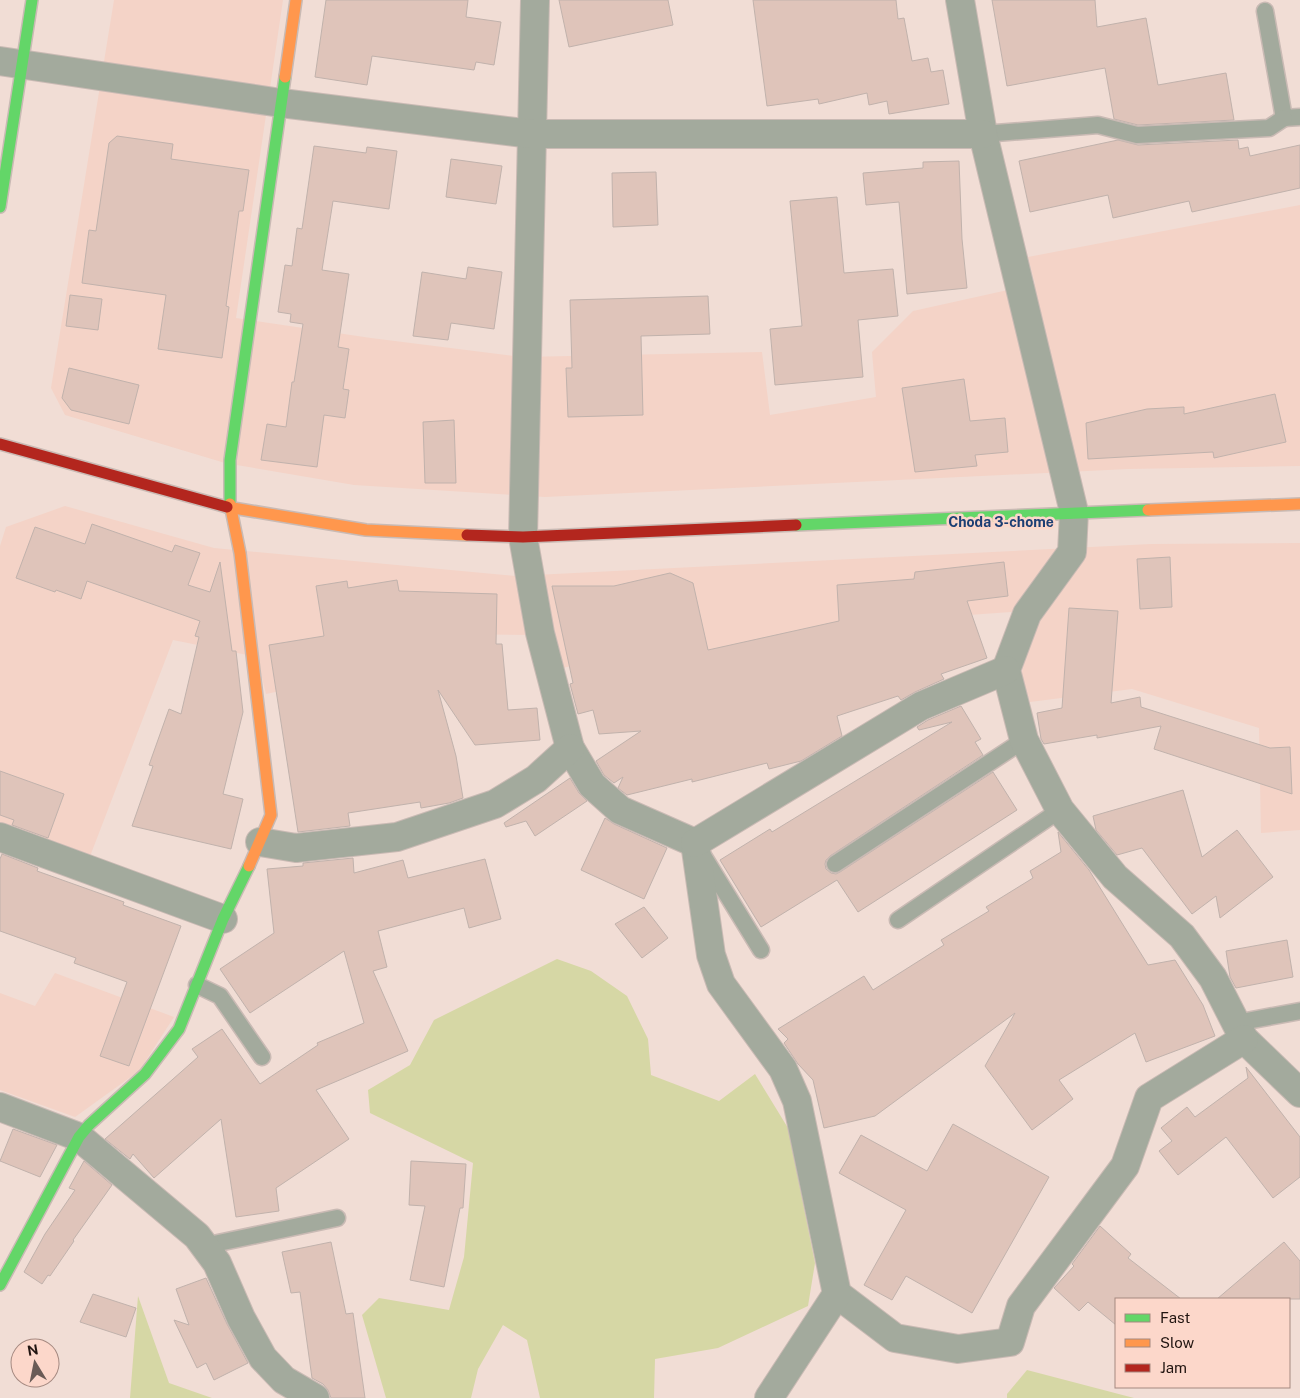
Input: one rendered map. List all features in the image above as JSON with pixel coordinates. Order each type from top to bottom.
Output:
[{"type":"street","points":[[0,207],[11,63],[32,0]]},
{"type":"street","points":[[0,1285],[79,1137],[89,1125],[145,1074],[180,1029],[223,919],[271,815],[240,553],[230,508],[230,460],[296,0]]},
{"type":"street","points":[[535,0],[523,537],[540,633],[570,748],[592,785],[620,810],[695,843]]},
{"type":"street","points":[[960,0],[984,134],[1074,512],[1072,552],[1027,614],[1006,670],[1024,740],[1060,810],[1114,877],[1182,936],[1213,978],[1240,1031],[1300,1093]]},
{"type":"street","points":[[11,63],[281,103],[532,134],[984,134]]},
{"type":"street","points":[[0,444],[230,508],[366,530],[523,537],[1074,512],[1300,504]]},
{"type":"street","points":[[695,843],[921,706],[1006,670]]},
{"type":"street","points":[[260,842],[296,848],[397,837],[495,804],[536,779],[570,748]]},
{"type":"street","points":[[0,837],[223,919]]},
{"type":"street","points":[[695,843],[711,956],[721,984],[783,1069],[797,1100],[837,1294],[895,1338],[958,1349],[1010,1342],[1021,1306],[1124,1166],[1150,1098],[1240,1031]]},
{"type":"street","points":[[0,1107],[79,1137],[197,1236],[217,1262],[241,1318],[263,1358],[284,1380],[315,1398]]},
{"type":"street","points":[[769,1398],[837,1294]]},
{"type":"lane","points":[[1265,11],[1284,118]]},
{"type":"lane","points":[[984,134],[1098,125],[1137,135],[1269,128],[1284,118],[1300,117]]},
{"type":"lane","points":[[835,864],[1024,740]]},
{"type":"lane","points":[[898,920],[1060,810]]},
{"type":"lane","points":[[695,843],[761,950]]},
{"type":"lane","points":[[197,985],[220,996],[262,1057]]},
{"type":"lane","points":[[1240,1031],[1300,1011]]},
{"type":"lane","points":[[204,1246],[337,1218]]},
{"type":"shaded area","points":[[114,0],[283,0],[236,318],[371,338],[523,357],[762,352],[770,415],[876,397],[872,352],[913,311],[1035,284],[1028,257],[1300,205],[1300,466],[1128,469],[545,497],[354,485],[225,463],[65,415],[51,388]]},
{"type":"shaded area","points":[[65,506],[214,548],[515,576],[1151,544],[1300,543],[1300,830],[1261,833],[1259,728],[1132,689],[1030,702],[1021,675],[1037,610],[969,615],[821,682],[636,653],[542,672],[534,635],[441,634],[430,659],[266,694],[257,657],[173,640],[89,859],[0,823],[0,546],[6,527]]},
{"type":"shaded area","points":[[55,973],[174,1017],[139,1071],[75,1117],[0,1090],[0,993],[35,1006]]},
{"type":"green space","points":[[557,959],[591,971],[627,996],[648,1039],[651,1075],[719,1101],[755,1074],[788,1128],[815,1263],[808,1306],[718,1348],[655,1359],[654,1398],[540,1398],[527,1340],[503,1325],[478,1369],[471,1398],[386,1398],[362,1315],[379,1298],[449,1310],[464,1257],[473,1163],[370,1113],[368,1090],[410,1065],[434,1020]]},
{"type":"green space","points":[[138,1296],[169,1383],[212,1398],[130,1398]]},
{"type":"green space","points":[[1027,1370],[1134,1398],[1007,1398],[1007,1394]]},
{"type":"building","points":[[326,0],[468,0],[466,17],[501,22],[494,65],[476,62],[474,70],[372,56],[367,85],[315,77]]},
{"type":"building","points":[[559,0],[668,0],[673,25],[569,47]]},
{"type":"building","points":[[753,0],[896,0],[898,19],[904,18],[912,61],[928,58],[931,72],[943,70],[949,104],[889,114],[887,101],[869,105],[867,93],[819,104],[818,99],[767,106]]},
{"type":"building","points":[[992,0],[1095,0],[1097,27],[1146,18],[1158,85],[1226,73],[1234,120],[1138,125],[1114,119],[1105,68],[1007,86]]},
{"type":"building","points":[[117,136],[173,144],[171,159],[249,170],[243,211],[239,211],[226,306],[229,307],[222,358],[158,349],[166,295],[82,283],[89,230],[96,231],[109,143]]},
{"type":"building","points":[[1118,140],[1138,145],[1238,140],[1239,149],[1248,147],[1250,156],[1300,145],[1300,188],[1192,212],[1189,201],[1113,218],[1108,195],[1030,212],[1019,161]]},
{"type":"building","points":[[314,146],[366,153],[367,147],[397,151],[389,209],[333,201],[322,270],[349,274],[338,347],[349,349],[343,389],[349,390],[345,418],[324,415],[317,467],[261,460],[267,424],[286,427],[292,382],[294,382],[303,324],[290,322],[291,314],[278,312],[285,265],[292,266],[297,228],[302,229]]},
{"type":"building","points":[[451,159],[502,166],[496,204],[446,197]]},
{"type":"building","points":[[959,161],[962,239],[967,288],[907,294],[899,202],[866,205],[863,173],[923,168],[923,162]]},
{"type":"building","points":[[656,172],[658,225],[613,227],[612,173]]},
{"type":"building","points":[[837,197],[844,273],[893,269],[898,316],[858,320],[863,377],[775,385],[770,329],[802,326],[790,201]]},
{"type":"building","points":[[468,267],[502,272],[494,329],[451,323],[448,340],[413,336],[422,272],[466,279]]},
{"type":"building","points":[[70,295],[102,299],[98,330],[66,326]]},
{"type":"building","points":[[708,296],[710,334],[641,336],[643,415],[568,417],[566,368],[572,368],[570,300]]},
{"type":"building","points":[[69,368],[139,385],[129,424],[71,410],[62,398]]},
{"type":"building","points":[[964,379],[970,421],[1005,418],[1008,452],[975,455],[977,466],[915,472],[902,388]]},
{"type":"building","points":[[1275,394],[1286,442],[1214,458],[1213,452],[1088,459],[1086,423],[1147,409],[1184,407],[1184,414]]},
{"type":"building","points":[[454,420],[456,483],[425,483],[423,422]]},
{"type":"building","points":[[92,524],[172,552],[175,545],[200,553],[188,585],[210,592],[220,562],[232,651],[236,651],[243,712],[223,794],[243,799],[231,849],[132,826],[153,766],[149,765],[169,709],[181,714],[199,637],[195,636],[200,621],[87,581],[81,599],[16,578],[35,527],[85,544]]},
{"type":"building","points":[[1170,557],[1172,607],[1140,609],[1137,559]]},
{"type":"building","points":[[1004,562],[1008,596],[967,601],[987,658],[941,674],[944,679],[901,700],[898,696],[837,716],[842,736],[801,761],[769,769],[767,763],[692,782],[692,779],[627,795],[618,788],[623,777],[614,783],[604,775],[596,761],[641,731],[599,734],[593,710],[578,714],[570,684],[573,683],[552,586],[614,586],[670,573],[693,583],[708,650],[839,621],[837,585],[914,579],[915,572]]},
{"type":"building","points":[[397,580],[399,591],[497,594],[496,644],[502,644],[508,710],[537,708],[540,740],[475,745],[438,690],[456,756],[463,798],[449,803],[421,808],[420,802],[348,813],[350,826],[298,832],[269,645],[324,636],[316,586],[347,581],[348,588]]},
{"type":"building","points":[[1069,608],[1118,611],[1111,703],[1140,697],[1141,707],[1270,748],[1290,747],[1292,794],[1154,749],[1161,726],[1097,738],[1097,735],[1044,744],[1041,739],[1037,713],[1062,708]]},
{"type":"building","points":[[961,706],[981,739],[975,742],[983,755],[830,856],[826,860],[826,869],[831,873],[836,874],[840,872],[993,772],[1017,810],[858,912],[837,880],[761,927],[720,860],[770,829],[772,832],[952,722],[919,730],[917,727],[928,720]]},
{"type":"building","points":[[0,771],[64,794],[48,838],[12,825],[14,820],[0,815]]},
{"type":"building","points":[[570,778],[579,793],[587,801],[535,836],[526,821],[506,827],[504,823]]},
{"type":"building","points":[[1183,790],[1202,857],[1237,830],[1273,877],[1220,918],[1216,896],[1192,914],[1142,848],[1117,855],[1096,830],[1093,816]]},
{"type":"building","points":[[605,818],[667,848],[644,899],[581,870]]},
{"type":"building","points":[[1058,832],[1089,870],[1148,965],[1175,960],[1203,1005],[1215,1036],[1146,1062],[1135,1033],[1059,1080],[1073,1099],[1032,1130],[985,1066],[1015,1013],[875,1116],[824,1128],[813,1080],[798,1064],[784,1043],[788,1039],[778,1029],[864,976],[873,990],[944,945],[941,940],[989,911],[986,907],[1033,878],[1030,871],[1061,852]]},
{"type":"building","points":[[2,854],[38,868],[37,871],[124,902],[123,905],[181,926],[129,1066],[100,1056],[127,982],[74,963],[76,958],[0,931],[0,859]]},
{"type":"building","points":[[353,858],[354,873],[403,860],[408,878],[485,859],[501,919],[469,928],[464,908],[378,931],[387,967],[373,971],[408,1051],[316,1090],[349,1139],[276,1188],[279,1211],[236,1217],[221,1119],[154,1178],[133,1154],[130,1159],[105,1139],[198,1057],[192,1049],[222,1029],[260,1084],[318,1045],[317,1043],[364,1023],[344,951],[250,1013],[220,969],[274,933],[267,869],[303,866],[303,863]]},
{"type":"building","points":[[644,907],[668,938],[642,958],[615,924]]},
{"type":"building","points":[[1287,940],[1293,977],[1236,988],[1230,977],[1226,951]]},
{"type":"building","points":[[1246,1067],[1300,1137],[1300,1177],[1273,1198],[1226,1137],[1178,1175],[1159,1151],[1172,1141],[1161,1128],[1187,1107],[1195,1117],[1248,1078]]},
{"type":"building","points":[[953,1124],[1049,1177],[972,1313],[906,1276],[892,1300],[864,1285],[906,1210],[839,1173],[861,1135],[927,1171]]},
{"type":"building","points":[[13,1129],[57,1145],[40,1177],[0,1161]]},
{"type":"building","points":[[84,1161],[112,1185],[50,1276],[48,1275],[42,1284],[24,1272],[45,1234],[75,1190],[69,1188]]},
{"type":"building","points":[[411,1161],[466,1164],[463,1208],[460,1208],[444,1287],[410,1280],[425,1206],[409,1205]]},
{"type":"building","points":[[1100,1226],[1131,1254],[1128,1258],[1180,1298],[1115,1298],[1115,1324],[1088,1302],[1079,1311],[1054,1288],[1074,1266],[1072,1264]]},
{"type":"building","points":[[331,1242],[346,1314],[353,1313],[365,1398],[331,1398],[323,1384],[312,1378],[300,1292],[291,1293],[282,1252]]},
{"type":"building","points":[[1284,1242],[1300,1261],[1300,1299],[1218,1298]]},
{"type":"building","points":[[206,1278],[227,1324],[248,1363],[214,1380],[206,1363],[197,1368],[174,1320],[189,1325],[176,1289]]},
{"type":"building","points":[[93,1294],[136,1308],[126,1337],[80,1322]]},
{"type":"traffic: fast","points":[[0,207],[32,0]]},
{"type":"traffic: fast","points":[[230,504],[230,460],[285,77]]},
{"type":"traffic: fast","points":[[796,525],[1148,510]]},
{"type":"traffic: fast","points":[[0,1285],[79,1137],[89,1125],[145,1074],[179,1029],[223,919],[249,866]]},
{"type":"traffic: slow","points":[[285,77],[296,0]]},
{"type":"traffic: slow","points":[[230,504],[240,553],[271,815],[249,866]]},
{"type":"traffic: slow","points":[[1148,510],[1300,504]]},
{"type":"traffic: slow","points":[[227,507],[366,530],[467,535]]},
{"type":"traffic: jam","points":[[0,444],[227,507]]},
{"type":"traffic: jam","points":[[467,535],[523,537],[796,525]]},
{"type":"district","name":"Choda 3-chome","points":[[1001,522]]}]
